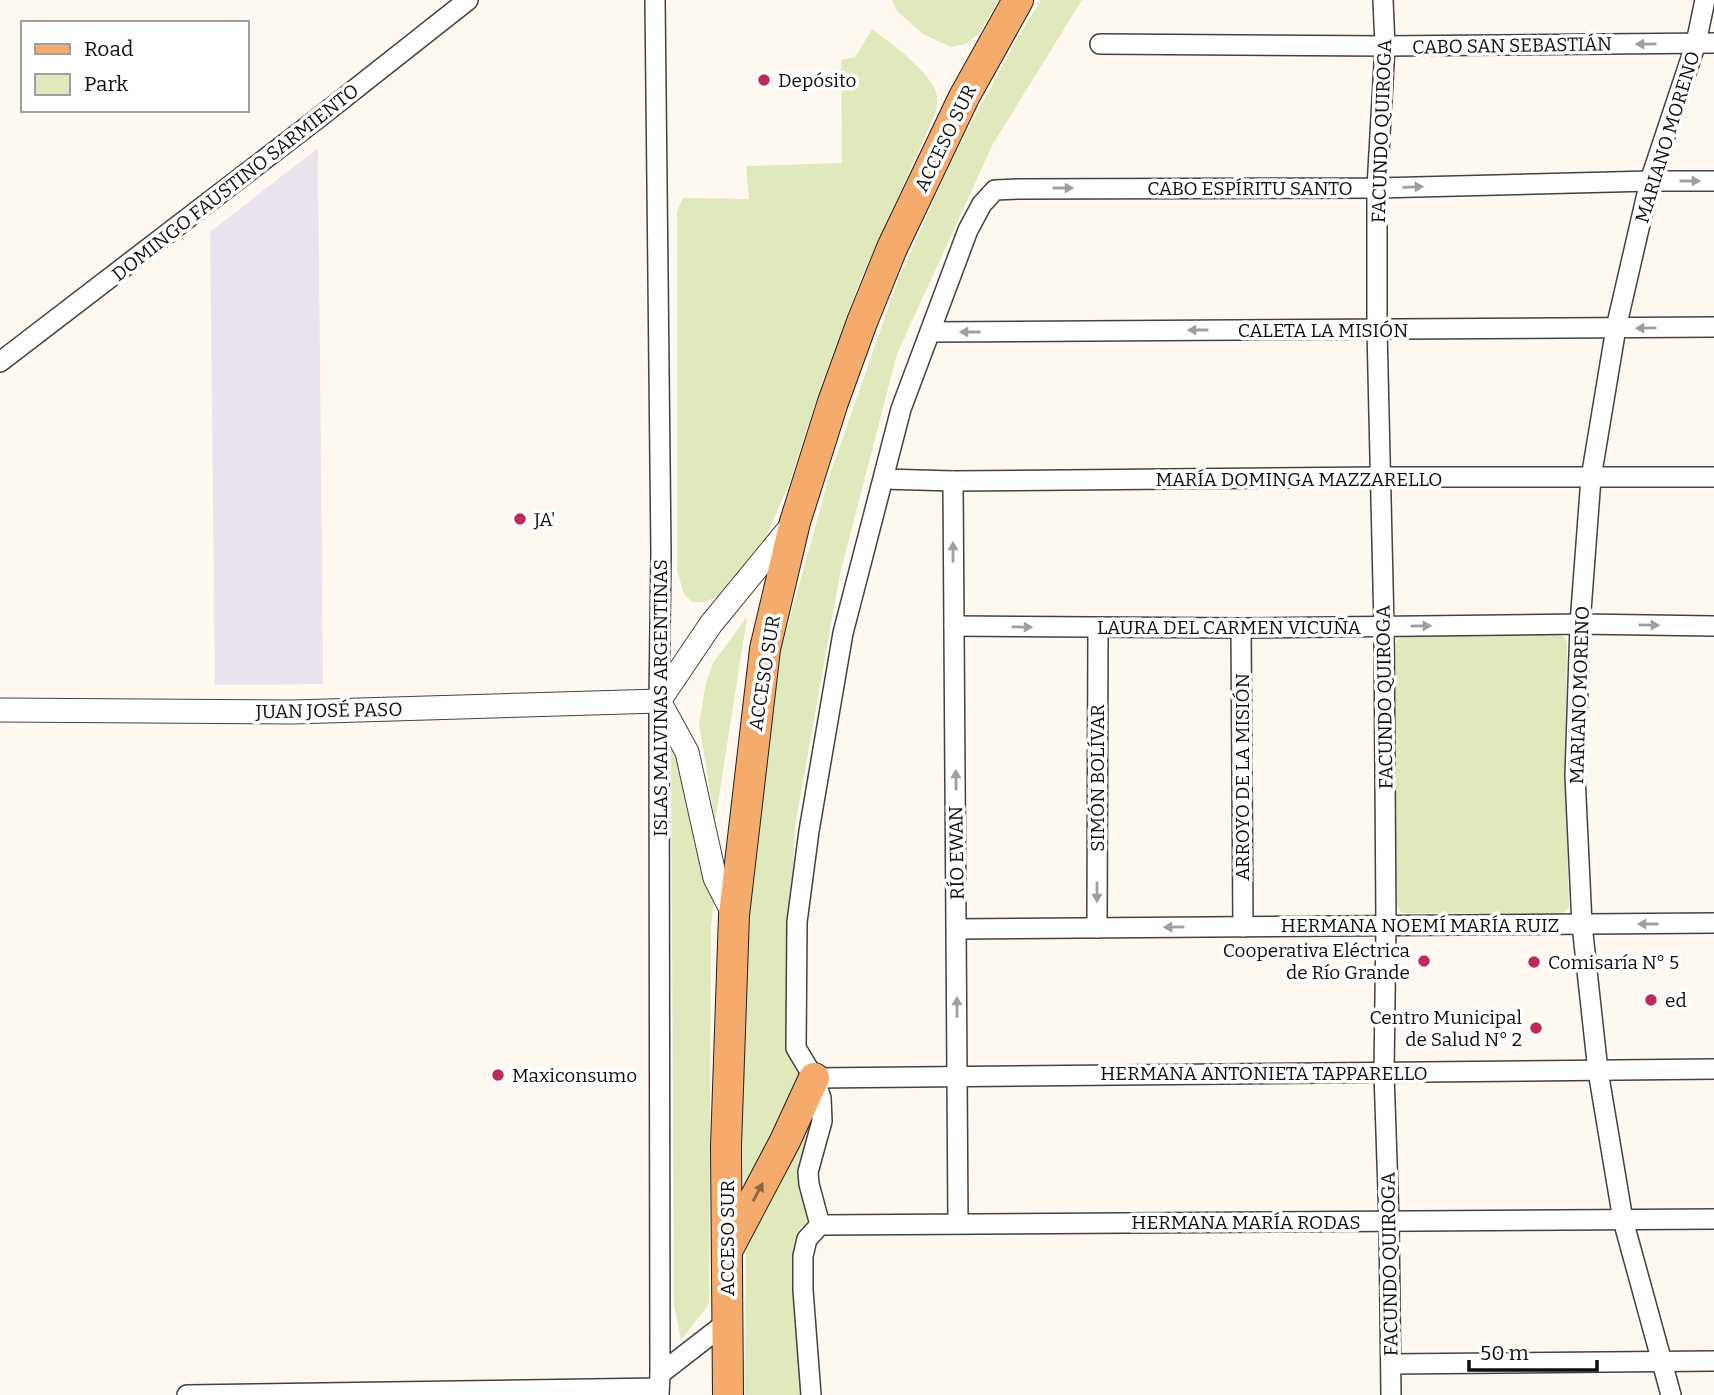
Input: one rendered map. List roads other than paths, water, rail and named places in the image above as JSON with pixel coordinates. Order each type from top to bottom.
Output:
[{"type":"main road","name":"ACCESO SUR","points":[[727,1395],[726,1146],[734,915],[765,649],[795,522],[862,322],[892,248],[964,97],[1018,0]]},
{"type":"main road","points":[[726,1252],[785,1141],[814,1078]]},
{"type":"street","name":"DOMINGO FAUSTINO SARMIENTO","points":[[0,362],[468,0]]},
{"type":"street","name":"ISLAS MALVINAS ARGENTINAS","points":[[655,0],[661,554],[659,1385]]},
{"type":"street","name":"FACUNDO QUIROGA","points":[[1384,0],[1385,46],[1377,188],[1377,329],[1384,627],[1384,1073],[1391,1395]]},
{"type":"street","name":"MARIANO MORENO","points":[[1671,1395],[1623,1220],[1598,1071],[1582,925],[1575,776],[1580,624],[1591,478],[1616,328],[1650,181],[1705,43],[1705,0]]},
{"type":"street","name":"CABO SAN SEBASTIÁN","points":[[1100,44],[1385,46],[1705,43]]},
{"type":"street","name":"CABO ESPÍRITU SANTO","points":[[931,332],[968,230],[982,204],[995,190],[1377,188],[1714,181]]},
{"type":"street","name":"CALETA LA MISIÓN","points":[[931,332],[1714,327]]},
{"type":"street","points":[[811,1395],[803,1256],[807,1239],[820,1225],[808,1184],[808,1172],[822,1121],[821,1098],[814,1078],[796,1048],[797,922],[809,831],[843,633],[901,409],[931,332]]},
{"type":"street","name":"MARÍA DOMINGA MAZZARELLO","points":[[884,479],[953,481],[1714,477]]},
{"type":"street","name":"RÍO EWAN","points":[[953,481],[958,1224]]},
{"type":"street","points":[[734,915],[715,878],[687,751],[659,701],[711,624],[795,522]]},
{"type":"street","name":"LAURA DEL CARMEN VICUÑA","points":[[954,626],[1714,626]]},
{"type":"street","name":"SIMÓN BOLÍVAR","points":[[1097,928],[1098,628]]},
{"type":"street","name":"ARROYO DE LA MISIÓN","points":[[1241,628],[1242,927]]},
{"type":"street","name":"JUAN JOSÉ PASO","points":[[0,710],[293,712],[659,701]]},
{"type":"street","name":"HERMANA NOEMÍ MARÍA RUIZ","points":[[957,929],[1714,923]]},
{"type":"street","name":"HERMANA ANTONIETA TAPPARELLO","points":[[814,1078],[1714,1069]]},
{"type":"street","name":"HERMANA MARÍA RODAS","points":[[820,1225],[1714,1219]]},
{"type":"street","points":[[187,1395],[659,1385],[727,1322]]},
{"type":"street","points":[[1391,1364],[1714,1360]]},
{"type":"place","name":"Depósito","points":[[764,80]]},
{"type":"place","name":"JA'","points":[[520,519]]},
{"type":"place","name":"Cooperativa Eléctrica de Río Grande","points":[[1424,961]]},
{"type":"place","name":"Comisaría N° 5","points":[[1534,962]]},
{"type":"place","name":"ed","points":[[1651,1000]]},
{"type":"place","name":"Centro Municipal de Salud N° 2","points":[[1536,1028]]},
{"type":"place","name":"Maxiconsumo","points":[[498,1075]]}]
